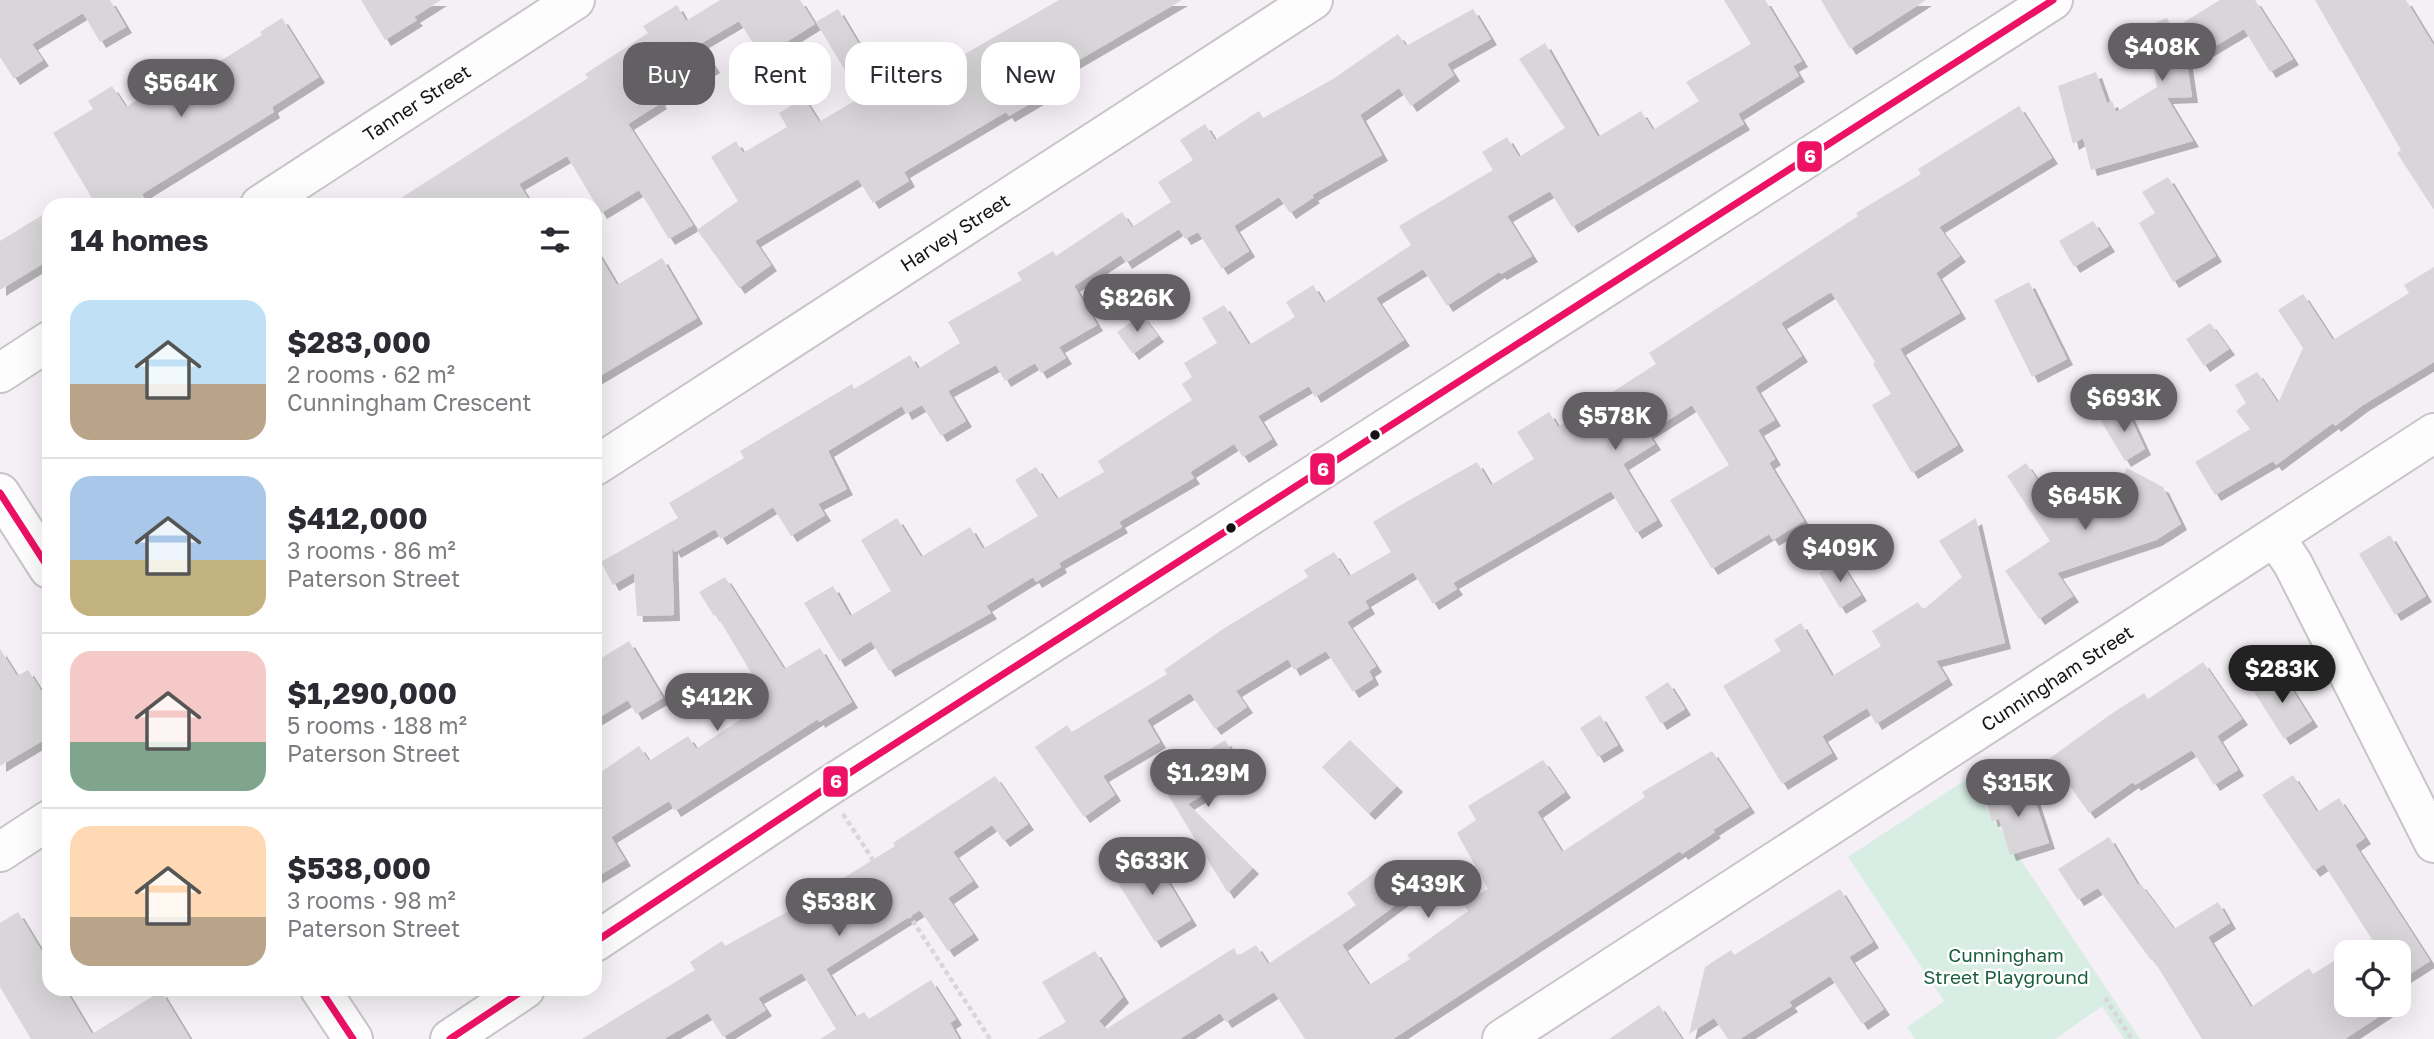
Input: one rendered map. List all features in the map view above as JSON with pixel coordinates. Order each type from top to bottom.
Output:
[{"type":"street","name":"Tanner Street","points":[[271,198],[575,0]]},
{"type":"street","name":"Harvey Street","points":[[602,461],[1313,0]]},
{"type":"street","points":[[602,937],[826,788],[2053,0]]},
{"type":"street","points":[[0,373],[42,346]]},
{"type":"street","name":"Cunningham Street","points":[[1502,1039],[2434,433]]},
{"type":"street","points":[[0,493],[42,558]]},
{"type":"street","points":[[2275,537],[2292,564],[2434,842]]},
{"type":"street","points":[[0,852],[42,825]]},
{"type":"street","points":[[325,996],[353,1039]]},
{"type":"street","points":[[450,1039],[514,996]]},
{"type":"path","points":[[826,788],[990,1039]]},
{"type":"path","points":[[2105,998],[2132,1039]]},
{"type":"green space","name":"Cunningham Street Playground","points":[[1967,779],[2140,1039],[2124,1039],[2102,1006],[2055,1039],[1915,1039],[1907,1027],[1944,1001],[1848,857]]},
{"type":"building","points":[[0,0],[110,0],[126,27],[100,42],[83,13],[32,44],[43,60],[14,79],[0,57]]},
{"type":"building","points":[[361,0],[441,0],[414,17],[417,20],[385,40]]},
{"type":"building","points":[[720,0],[800,0],[815,24],[786,42],[752,42],[739,21],[703,42],[634,42],[648,33],[643,26],[677,5],[686,21]]},
{"type":"building","points":[[1059,0],[1182,0],[1080,59],[1080,42],[986,42]]},
{"type":"building","points":[[1724,0],[1765,0],[1802,61],[1793,66],[1799,76],[1738,114],[1744,124],[1572,227],[1550,191],[1507,216],[1532,256],[1501,274],[1499,272],[1447,306],[1423,269],[1376,298],[1404,340],[1315,397],[1309,386],[1258,416],[1272,439],[1243,457],[1234,444],[1190,472],[1194,478],[1119,522],[1122,527],[1059,563],[1061,567],[1036,582],[1033,577],[986,606],[991,613],[889,671],[871,641],[839,661],[804,603],[833,586],[850,616],[891,591],[861,540],[897,518],[921,557],[970,527],[983,549],[1038,516],[1015,480],[1036,467],[1057,499],[1104,472],[1098,461],[1192,400],[1182,384],[1192,377],[1184,363],[1217,343],[1202,318],[1224,305],[1249,345],[1295,317],[1286,302],[1313,285],[1324,303],[1411,245],[1399,226],[1493,170],[1482,152],[1507,137],[1519,157],[1565,128],[1519,59],[1545,43],[1598,137],[1641,111],[1653,130],[1699,101],[1686,82],[1751,44]]},
{"type":"building","points":[[1821,0],[1926,0],[1850,49]]},
{"type":"building","points":[[2220,0],[2255,0],[2293,59],[2270,72],[2244,29],[2187,63],[2192,97],[2167,98],[2193,141],[2091,170],[2083,138],[2073,144],[2058,86],[2096,72],[2107,103],[2112,101],[2116,112],[2157,87],[2152,60],[2133,32],[2167,18],[2173,29]]},
{"type":"building","points":[[2315,0],[2406,0],[2434,46],[2434,210],[2397,153],[2401,150]]},
{"type":"building","points":[[838,9],[858,42],[845,42],[845,70],[831,47],[831,42],[828,42],[816,22]]},
{"type":"building","points":[[1473,9],[1491,39],[1447,64],[1454,75],[1411,106],[1399,88],[1360,115],[1382,155],[1312,195],[1314,197],[1290,213],[1279,197],[1234,226],[1249,251],[1222,269],[1198,232],[1185,239],[1179,229],[1126,263],[1121,255],[1074,286],[1097,325],[1059,347],[1066,358],[1041,373],[1035,363],[1005,381],[996,365],[948,391],[966,421],[941,436],[922,405],[906,414],[902,406],[828,451],[847,489],[818,504],[825,515],[791,536],[773,507],[721,539],[715,529],[675,552],[672,547],[674,615],[637,616],[634,573],[613,585],[602,561],[678,518],[669,503],[744,458],[740,451],[852,384],[854,389],[910,355],[918,369],[960,343],[948,322],[1022,280],[1017,273],[1053,251],[1056,256],[1122,212],[1132,227],[1171,202],[1158,182],[1193,160],[1180,140],[1205,124],[1215,140],[1259,111],[1263,118],[1333,79],[1398,34],[1406,46]]},
{"type":"building","points":[[282,18],[319,77],[272,107],[274,112],[142,194],[144,198],[92,198],[53,133],[93,109],[88,101],[112,86],[126,107],[163,83],[169,93],[262,35],[260,32]]},
{"type":"building","points":[[981,45],[981,105],[1028,105],[1009,116],[1006,112],[904,172],[909,181],[873,203],[858,179],[755,241],[771,265],[739,288],[697,230],[738,201],[711,157],[736,141],[743,153],[787,127],[779,113],[792,105],[808,105],[819,122],[848,105],[967,105],[967,53]]},
{"type":"building","points":[[623,49],[623,105],[658,105],[628,124],[693,225],[669,239],[639,190],[602,212],[602,198],[592,198],[567,156],[519,184],[528,198],[401,198],[588,78],[585,74]]},
{"type":"building","points":[[2019,106],[2052,158],[1939,227],[1960,256],[1936,273],[1960,313],[1900,349],[1958,445],[1912,473],[1872,405],[1891,394],[1873,364],[1875,362],[1831,292],[1781,323],[1802,356],[1755,387],[1775,420],[1758,430],[1775,459],[1769,463],[1804,521],[1773,540],[1769,534],[1712,569],[1670,500],[1729,465],[1692,405],[1648,433],[1655,444],[1623,464],[1657,520],[1636,533],[1611,491],[1453,583],[1457,589],[1433,604],[1413,572],[1365,601],[1369,608],[1347,622],[1376,666],[1369,671],[1373,679],[1353,692],[1326,651],[1294,670],[1288,659],[1236,691],[1247,707],[1215,729],[1190,693],[1147,720],[1160,742],[1103,776],[1115,795],[1084,817],[1035,747],[1067,725],[1072,732],[1167,674],[1164,670],[1223,629],[1308,577],[1304,570],[1334,552],[1349,576],[1391,552],[1373,522],[1406,502],[1477,462],[1491,485],[1534,459],[1517,432],[1549,412],[1558,427],[1656,364],[1649,353],[1858,216],[1856,213],[1921,174],[1918,169]]},
{"type":"building","points":[[2168,177],[2216,256],[2173,282],[2139,223],[2155,213],[2142,192]]},
{"type":"building","points":[[42,215],[42,264],[0,290],[0,241]]},
{"type":"building","points":[[2093,221],[2109,246],[2074,267],[2059,241]]},
{"type":"building","points":[[662,258],[697,318],[602,375],[602,260],[617,285]]},
{"type":"building","points":[[2434,267],[2434,362],[2363,405],[2335,426],[2333,423],[2276,465],[2273,461],[2215,495],[2195,462],[2250,429],[2236,411],[2246,403],[2235,385],[2257,372],[2278,403],[2303,348],[2278,310],[2303,294],[2333,340],[2409,293],[2404,285]]},
{"type":"building","points":[[2029,282],[2067,359],[2032,377],[1994,300]]},
{"type":"building","points":[[1142,315],[1158,336],[1133,354],[1117,332]]},
{"type":"building","points":[[2210,323],[2229,349],[2204,366],[2186,339]]},
{"type":"building","points":[[2125,406],[2145,449],[2125,461],[2101,421]]},
{"type":"building","points":[[2026,463],[2053,503],[2068,483],[2105,510],[2127,468],[2163,487],[2181,524],[2156,540],[2057,573],[2073,596],[2039,619],[2005,571],[2050,541],[2007,476]]},
{"type":"building","points":[[1976,518],[2005,643],[1936,661],[1947,679],[1876,724],[1867,708],[1822,736],[1832,753],[1782,784],[1723,686],[1781,651],[1774,640],[1801,623],[1832,676],[1881,646],[1872,631],[1918,602],[1923,610],[1962,577],[1939,541]]},
{"type":"building","points":[[2390,535],[2426,596],[2395,615],[2359,554]]},
{"type":"building","points":[[1839,560],[1861,595],[1840,608],[1819,573]]},
{"type":"building","points":[[725,577],[784,669],[820,648],[852,702],[819,722],[818,719],[675,811],[669,801],[611,837],[625,860],[602,874],[602,771],[639,746],[649,761],[688,736],[696,749],[768,701],[716,614],[714,616],[699,592]]},
{"type":"building","points":[[629,641],[663,698],[636,714],[628,700],[602,716],[602,658]]},
{"type":"building","points":[[0,649],[17,676],[28,670],[42,692],[42,741],[0,766]]},
{"type":"building","points":[[2203,662],[2242,719],[2217,736],[2238,770],[2214,785],[2192,750],[2135,785],[2133,782],[2089,813],[2050,758],[2144,693],[2148,699]]},
{"type":"building","points":[[2281,672],[2312,721],[2284,739],[2253,690]]},
{"type":"building","points":[[1668,682],[1685,709],[1661,724],[1645,697]]},
{"type":"building","points":[[1600,715],[1618,745],[1598,757],[1580,728]]},
{"type":"building","points":[[1225,740],[1243,771],[1188,804],[1253,868],[1228,893],[1159,780]]},
{"type":"building","points":[[1350,740],[1397,786],[1369,814],[1322,767]]},
{"type":"building","points":[[1712,751],[1749,807],[1682,854],[1680,851],[1393,1039],[1305,1039],[1274,992],[1226,1022],[1220,1013],[1180,1039],[1037,1039],[1066,1022],[1042,982],[1095,951],[1123,997],[1099,1021],[1106,1029],[1234,948],[1238,956],[1256,945],[1268,964],[1356,905],[1347,893],[1384,865],[1408,896],[1342,945],[1369,985],[1410,959],[1407,955],[1468,911],[1463,904],[1488,889],[1457,833],[1476,820],[1468,806],[1543,760],[1565,792],[1537,812],[1562,852],[1645,797],[1642,792]]},
{"type":"building","points":[[2293,775],[2317,812],[2339,798],[2365,838],[2355,845],[2430,961],[2411,973],[2411,940],[2372,940],[2324,864],[2314,871],[2262,795]]},
{"type":"building","points":[[995,776],[1028,824],[1004,841],[992,825],[953,852],[973,881],[948,898],[973,934],[948,951],[920,910],[826,969],[855,1017],[864,1012],[869,1019],[931,980],[956,1019],[950,1023],[959,1039],[820,1039],[836,1029],[802,973],[758,998],[766,1010],[723,1037],[708,1013],[664,1039],[582,1039],[695,970],[690,962],[722,941],[725,946],[805,902],[895,846],[893,843]]},
{"type":"building","points":[[2030,785],[2049,843],[2010,855],[1999,819],[1992,821],[1985,798]]},
{"type":"building","points":[[2109,837],[2138,885],[2140,883],[2174,929],[2218,902],[2230,923],[2208,937],[2251,1007],[2309,968],[2313,974],[2334,961],[2334,1017],[2378,1017],[2345,1039],[2202,1039],[2153,959],[2151,960],[2098,888],[2078,900],[2058,869]]},
{"type":"building","points":[[1150,852],[1191,920],[1155,942],[1113,875]]},
{"type":"building","points":[[1840,889],[1873,942],[1849,957],[1884,1009],[1862,1024],[1830,976],[1789,1002],[1792,1006],[1740,1039],[1728,1039],[1714,1018],[1689,1034],[1705,967],[1731,950],[1734,955]]},
{"type":"building","points":[[18,912],[42,951],[42,996],[69,996],[92,1034],[153,996],[164,996],[190,1039],[31,1039],[0,987],[0,923]]},
{"type":"building","points":[[1659,1005],[1682,1039],[1609,1039]]},
{"type":"transit line","name":"6","points":[[602,937],[826,788],[2053,0]]},
{"type":"transit line","name":"6","points":[[0,493],[42,558]]},
{"type":"transit line","name":"6","points":[[325,996],[353,1039]]},
{"type":"transit line","name":"6","points":[[450,1039],[514,996]]}]
